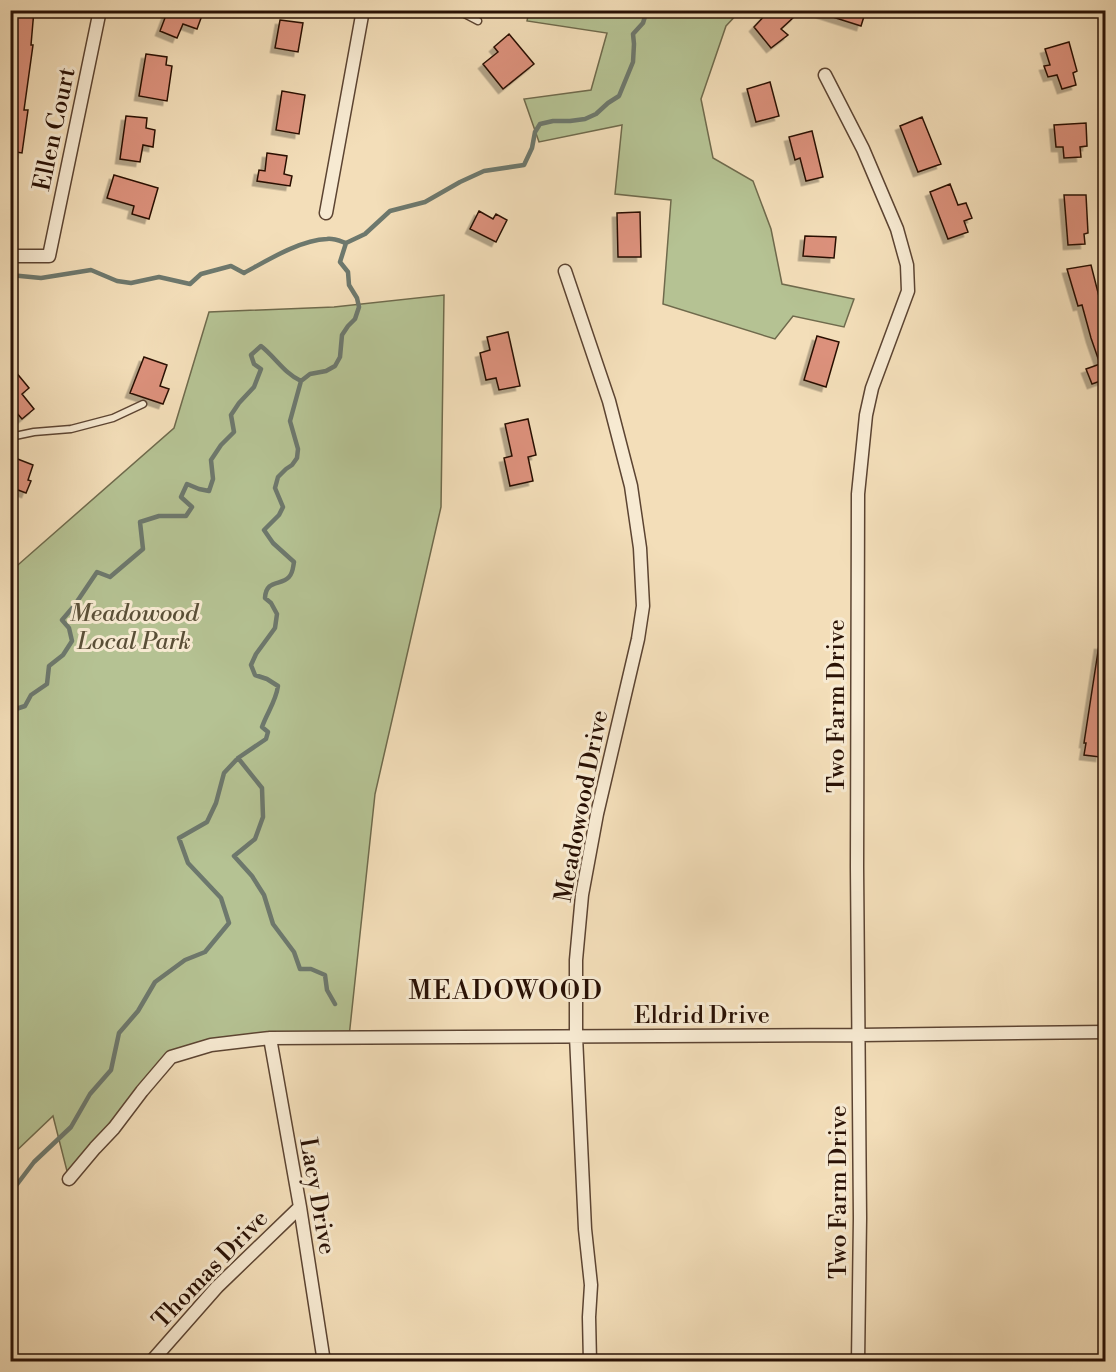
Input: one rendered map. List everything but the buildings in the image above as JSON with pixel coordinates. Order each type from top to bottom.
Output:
[{"type":"street","name":"Ellen Court","points":[[10,256],[49,256],[100,10]]},
{"type":"street","points":[[326,213],[363,10]]},
{"type":"street","name":"Two Farm Drive","points":[[825,75],[863,149],[897,229],[907,265],[908,291],[872,388],[866,415],[858,494],[856,867],[860,1218],[858,1362]]},
{"type":"street","name":"Meadowood Drive","points":[[565,271],[609,401],[631,486],[640,549],[643,606],[638,639],[597,814],[582,895],[576,960],[576,1036],[585,1229],[591,1285],[590,1362]]},
{"type":"street","name":"Eldrid Drive","points":[[69,1179],[171,1058],[210,1045],[270,1038],[1106,1032]]},
{"type":"street","name":"Lacy Drive","points":[[270,1038],[300,1207],[324,1362]]},
{"type":"street","name":"Thomas Drive","points":[[151,1362],[218,1287],[300,1207]]},
{"type":"lane","points":[[458,10],[478,21]]},
{"type":"lane","points":[[10,437],[34,432],[71,429],[113,418],[143,404]]},
{"type":"green space","points":[[529,11],[740,11],[726,26],[701,99],[713,158],[753,181],[771,229],[782,284],[854,299],[844,327],[793,316],[775,339],[663,304],[671,200],[615,194],[622,125],[539,142],[524,99],[591,90],[607,33],[527,21]]},
{"type":"green space","name":"Meadowood Local Park","points":[[444,295],[441,507],[375,794],[349,1037],[270,1038],[171,1057],[69,1179],[53,1116],[11,1156],[11,571],[174,428],[209,312],[334,307]]},
{"type":"waterway","points":[[10,1190],[15,1187],[34,1162],[71,1127],[90,1094],[111,1070],[119,1033],[138,1011],[155,982],[185,960],[205,952],[229,923],[221,898],[188,863],[179,838],[207,822],[216,803],[224,773],[238,758],[266,739],[268,732],[262,727],[278,686],[255,675],[251,665],[275,628],[277,614],[265,598],[266,592],[271,585],[289,577],[294,562],[273,543],[264,530],[279,515],[283,507],[275,488],[278,477],[297,458],[298,449],[290,421],[301,381],[310,374],[326,371],[335,366],[340,357],[342,335],[355,319],[359,307],[357,298],[349,285],[348,272],[340,262],[346,243],[365,234],[390,211],[425,202],[484,171],[524,165],[540,124],[585,119],[596,114],[619,96],[633,62],[633,34],[643,23],[647,10]]},
{"type":"waterway","points":[[10,275],[41,278],[91,270],[117,281],[131,283],[159,277],[190,284],[201,274],[231,266],[244,273],[284,252],[317,240],[329,239],[346,243]]},
{"type":"waterway","points":[[10,711],[25,706],[31,695],[47,684],[49,666],[63,655],[72,641],[69,628],[62,620],[97,572],[110,577],[143,549],[140,522],[159,516],[186,516],[192,507],[181,497],[187,484],[209,491],[213,479],[211,460],[234,432],[231,415],[254,387],[261,369],[254,364],[251,355],[261,346],[290,374],[301,381]]},
{"type":"waterway","points":[[238,758],[262,788],[263,817],[255,839],[234,856],[252,876],[264,895],[273,924],[294,952],[300,969],[311,969],[325,975],[327,990],[335,1004]]},
{"type":"district","name":"MEADOWOOD","points":[[506,990]]}]
